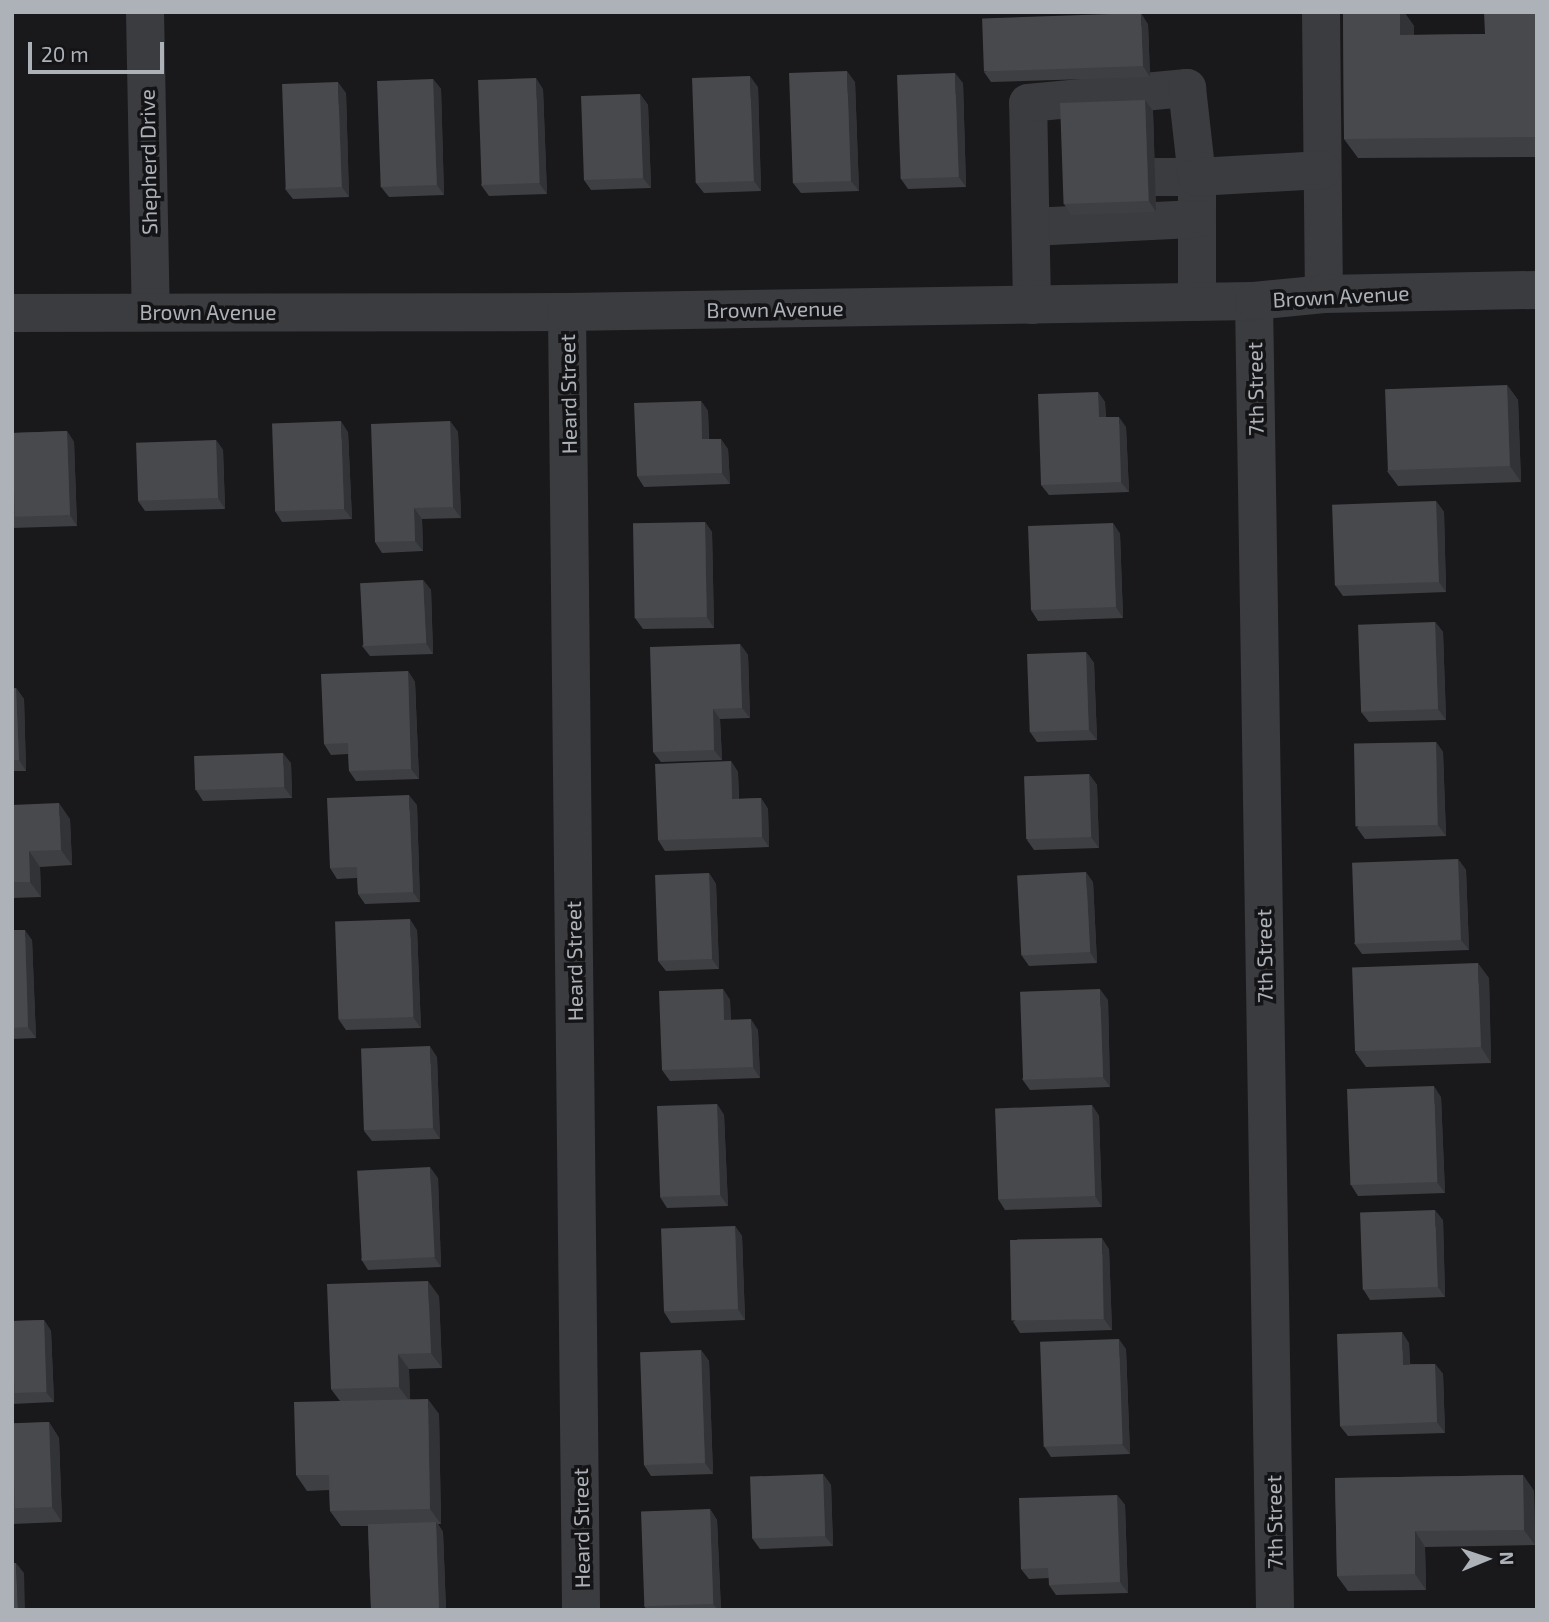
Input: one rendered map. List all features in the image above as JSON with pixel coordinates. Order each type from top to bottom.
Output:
[{"type":"street","name":"Shepherd Drive","points":[[145,12],[151,312]]},
{"type":"street","points":[[1321,12],[1324,294]]},
{"type":"street","points":[[1032,305],[1028,103],[1187,88],[1197,177],[1196,302]]},
{"type":"street","points":[[1155,177],[1322,170]]},
{"type":"street","points":[[1030,180],[1070,179]]},
{"type":"street","points":[[1031,227],[1197,219]]},
{"type":"street","name":"Brown Avenue","points":[[12,313],[567,312],[1032,305],[1254,301],[1324,294],[1537,290]]},
{"type":"street","name":"7th Street","points":[[1254,301],[1275,1610]]},
{"type":"street","name":"Heard Street","points":[[567,312],[582,1610]]},
{"type":"building","points":[[1343,12],[1400,12],[1400,35],[1485,34],[1484,12],[1537,12],[1537,137],[1344,139]]},
{"type":"building","points":[[1141,13],[1143,66],[984,72],[982,19]]},
{"type":"building","points":[[847,71],[851,181],[793,183],[789,73]]},
{"type":"building","points":[[955,73],[959,177],[901,179],[897,75]]},
{"type":"building","points":[[750,76],[754,181],[696,183],[692,78]]},
{"type":"building","points":[[536,78],[540,183],[482,185],[478,80]]},
{"type":"building","points":[[433,79],[437,185],[381,187],[377,81]]},
{"type":"building","points":[[338,82],[342,187],[286,189],[282,84]]},
{"type":"building","points":[[640,94],[643,178],[584,180],[581,96]]},
{"type":"building","points":[[1145,100],[1149,201],[1064,204],[1060,103]]},
{"type":"building","points":[[1507,385],[1510,466],[1388,470],[1385,389]]},
{"type":"building","points":[[1098,392],[1099,417],[1119,417],[1121,482],[1041,485],[1038,394]]},
{"type":"building","points":[[701,401],[702,439],[721,439],[722,473],[637,476],[634,403]]},
{"type":"building","points":[[341,421],[344,509],[275,511],[272,423]]},
{"type":"building","points":[[450,421],[453,507],[414,508],[415,541],[375,542],[371,424]]},
{"type":"building","points":[[67,431],[70,515],[15,517],[12,433]]},
{"type":"building","points":[[216,440],[218,498],[138,501],[136,443]]},
{"type":"building","points":[[1436,501],[1439,582],[1335,586],[1332,505]]},
{"type":"building","points":[[705,522],[707,617],[635,618],[633,523]]},
{"type":"building","points":[[1113,523],[1116,607],[1031,610],[1028,526]]},
{"type":"building","points":[[423,580],[426,643],[363,646],[360,583]]},
{"type":"building","points":[[1435,622],[1438,709],[1361,712],[1358,625]]},
{"type":"building","points":[[740,644],[742,708],[713,709],[714,750],[653,752],[650,647]]},
{"type":"building","points":[[1086,652],[1089,730],[1030,732],[1027,654]]},
{"type":"building","points":[[408,671],[411,769],[349,771],[348,743],[324,744],[321,674]]},
{"type":"building","points":[[16,688],[19,760],[12,760],[12,689]]},
{"type":"building","points":[[1436,742],[1437,825],[1355,826],[1354,743]]},
{"type":"building","points":[[283,753],[284,787],[195,790],[194,756]]},
{"type":"building","points":[[731,761],[732,799],[761,798],[762,837],[658,840],[655,764]]},
{"type":"building","points":[[1089,774],[1091,837],[1026,839],[1024,776]]},
{"type":"building","points":[[409,795],[413,892],[358,894],[357,867],[330,868],[327,798]]},
{"type":"building","points":[[59,803],[61,850],[29,851],[30,882],[12,882],[12,805]]},
{"type":"building","points":[[1458,859],[1461,940],[1355,944],[1352,863]]},
{"type":"building","points":[[1086,872],[1090,952],[1021,956],[1017,876]]},
{"type":"building","points":[[709,873],[712,959],[658,961],[655,875]]},
{"type":"building","points":[[410,919],[413,1017],[338,1020],[335,922]]},
{"type":"building","points":[[12,930],[25,930],[28,1027],[12,1028]]},
{"type":"building","points":[[1478,963],[1481,1047],[1355,1051],[1352,967]]},
{"type":"building","points":[[723,989],[724,1020],[751,1019],[753,1067],[662,1070],[659,991]]},
{"type":"building","points":[[1100,989],[1103,1077],[1023,1080],[1020,992]]},
{"type":"building","points":[[430,1046],[433,1128],[364,1130],[361,1048]]},
{"type":"building","points":[[1434,1086],[1437,1182],[1350,1185],[1347,1089]]},
{"type":"building","points":[[717,1104],[720,1195],[660,1197],[657,1106]]},
{"type":"building","points":[[1092,1105],[1095,1196],[998,1199],[995,1108]]},
{"type":"building","points":[[430,1167],[435,1257],[362,1261],[357,1171]]},
{"type":"building","points":[[1435,1210],[1438,1287],[1363,1290],[1360,1213]]},
{"type":"building","points":[[735,1226],[738,1309],[664,1312],[661,1229]]},
{"type":"building","points":[[1102,1238],[1103,1319],[1011,1321],[1010,1240]]},
{"type":"building","points":[[428,1281],[431,1353],[398,1354],[399,1387],[331,1389],[327,1284]]},
{"type":"building","points":[[44,1320],[47,1392],[15,1393],[12,1321]]},
{"type":"building","points":[[1402,1332],[1403,1365],[1435,1364],[1437,1422],[1340,1426],[1337,1334]]},
{"type":"building","points":[[1119,1339],[1123,1444],[1044,1447],[1040,1342]]},
{"type":"building","points":[[701,1350],[705,1463],[644,1465],[640,1352]]},
{"type":"building","points":[[428,1399],[430,1509],[330,1511],[329,1475],[296,1475],[294,1402]]},
{"type":"building","points":[[49,1422],[52,1507],[15,1508],[12,1423]]},
{"type":"building","points":[[823,1474],[825,1536],[752,1539],[750,1477]]},
{"type":"building","points":[[1523,1475],[1524,1530],[1415,1531],[1415,1574],[1337,1576],[1335,1478]]},
{"type":"building","points":[[1117,1495],[1120,1582],[1049,1585],[1048,1568],[1021,1569],[1019,1498]]},
{"type":"building","points":[[710,1509],[713,1604],[644,1606],[641,1511]]},
{"type":"building","points":[[436,1522],[439,1610],[371,1610],[368,1524]]},
{"type":"building","points":[[12,1563],[16,1563],[18,1610],[12,1610]]}]
